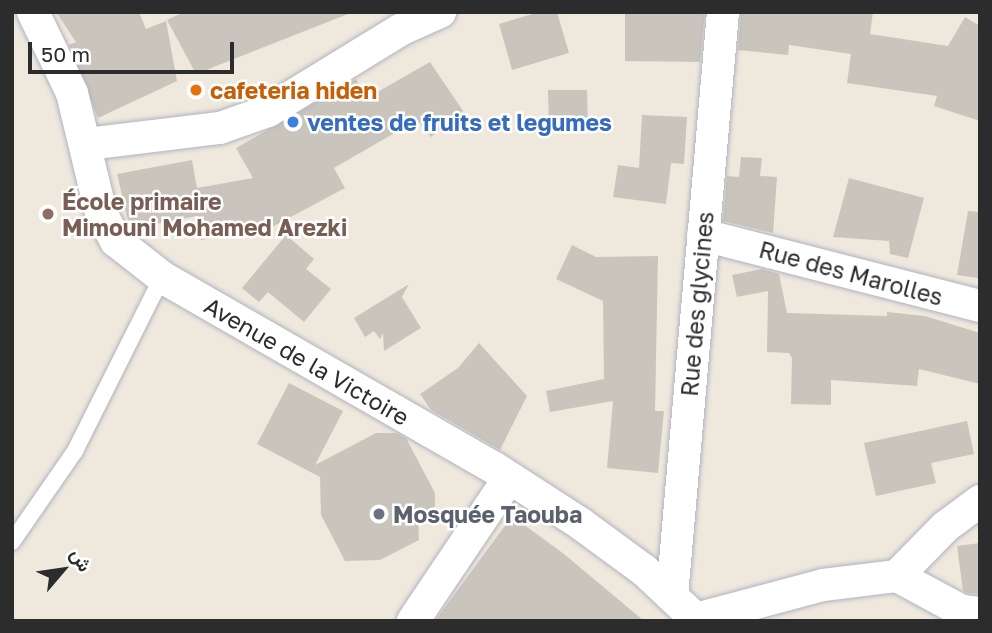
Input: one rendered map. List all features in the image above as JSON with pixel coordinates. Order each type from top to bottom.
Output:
[{"type":"street","name":"Avenue de la Victoire","points":[[33,12],[72,93],[87,144],[101,213],[116,241],[162,277],[509,478],[581,524],[672,596],[697,620]]},
{"type":"street","points":[[87,144],[232,124],[268,110],[400,30],[440,12]]},
{"type":"street","name":"Rue des glycines","points":[[672,596],[713,237],[723,12]]},
{"type":"street","name":"Rue des Marolles","points":[[713,237],[980,306]]},
{"type":"street","points":[[413,621],[509,478]]},
{"type":"street","points":[[897,576],[945,527],[980,501]]},
{"type":"street","points":[[697,620],[823,585],[897,576],[962,611],[980,613]]},
{"type":"lane","points":[[12,542],[75,452],[162,277]]},
{"type":"building","points":[[56,12],[139,12],[146,29],[166,21],[177,81],[98,118],[69,45],[76,42]]},
{"type":"building","points":[[184,12],[348,14],[196,74],[167,20]]},
{"type":"building","points":[[539,12],[557,12],[569,53],[512,70],[499,24]]},
{"type":"building","points":[[625,12],[705,12],[700,62],[625,61]]},
{"type":"building","points":[[741,12],[873,12],[870,34],[948,46],[965,17],[980,26],[980,121],[934,106],[937,96],[847,83],[851,54],[789,45],[788,55],[738,50]]},
{"type":"building","points":[[430,62],[463,111],[431,137],[417,120],[334,168],[345,188],[272,227],[201,240],[197,216],[130,229],[117,174],[192,160],[197,188],[253,178],[236,148],[356,79],[367,98]]},
{"type":"building","points":[[548,90],[587,90],[588,127],[549,128]]},
{"type":"building","points":[[642,115],[687,117],[684,164],[671,163],[666,204],[613,197],[618,165],[639,168]]},
{"type":"building","points":[[741,157],[762,158],[760,176],[777,177],[773,233],[723,221],[727,176],[739,177]]},
{"type":"building","points":[[849,178],[924,198],[908,258],[890,254],[889,241],[833,237]]},
{"type":"building","points":[[968,211],[980,212],[978,278],[957,275]]},
{"type":"building","points":[[286,235],[314,259],[306,269],[331,289],[304,322],[268,292],[259,302],[242,288]]},
{"type":"building","points":[[572,245],[596,257],[658,256],[655,411],[664,411],[658,473],[607,468],[613,401],[550,412],[546,391],[604,379],[603,301],[556,279]]},
{"type":"building","points":[[762,269],[779,274],[787,313],[887,316],[887,312],[925,316],[980,333],[980,384],[919,369],[917,386],[831,380],[831,405],[791,404],[792,358],[789,353],[767,352],[768,291],[737,297],[732,275]]},
{"type":"building","points":[[409,284],[402,297],[421,328],[384,351],[383,333],[380,339],[374,331],[365,337],[354,318]]},
{"type":"building","points":[[479,343],[527,396],[500,450],[431,410],[420,394],[458,368]]},
{"type":"building","points":[[289,383],[343,411],[315,465],[376,433],[396,433],[406,438],[435,493],[435,507],[418,516],[419,540],[380,560],[345,561],[321,515],[320,477],[257,444]]},
{"type":"building","points":[[967,421],[974,454],[931,463],[936,483],[876,496],[864,443]]},
{"type":"building","points":[[512,516],[564,554],[644,621],[435,621]]},
{"type":"building","points":[[980,543],[980,594],[968,593],[963,591],[957,546]]},
{"type":"place","name":"cafeteria hiden","points":[[196,90]]},
{"type":"place","name":"ventes de fruits et legumes","points":[[293,122]]},
{"type":"place","name":"École primaire Mimouni Mohamed Arezki","points":[[48,214]]},
{"type":"place","name":"Mosquée Taouba","points":[[379,514]]}]
